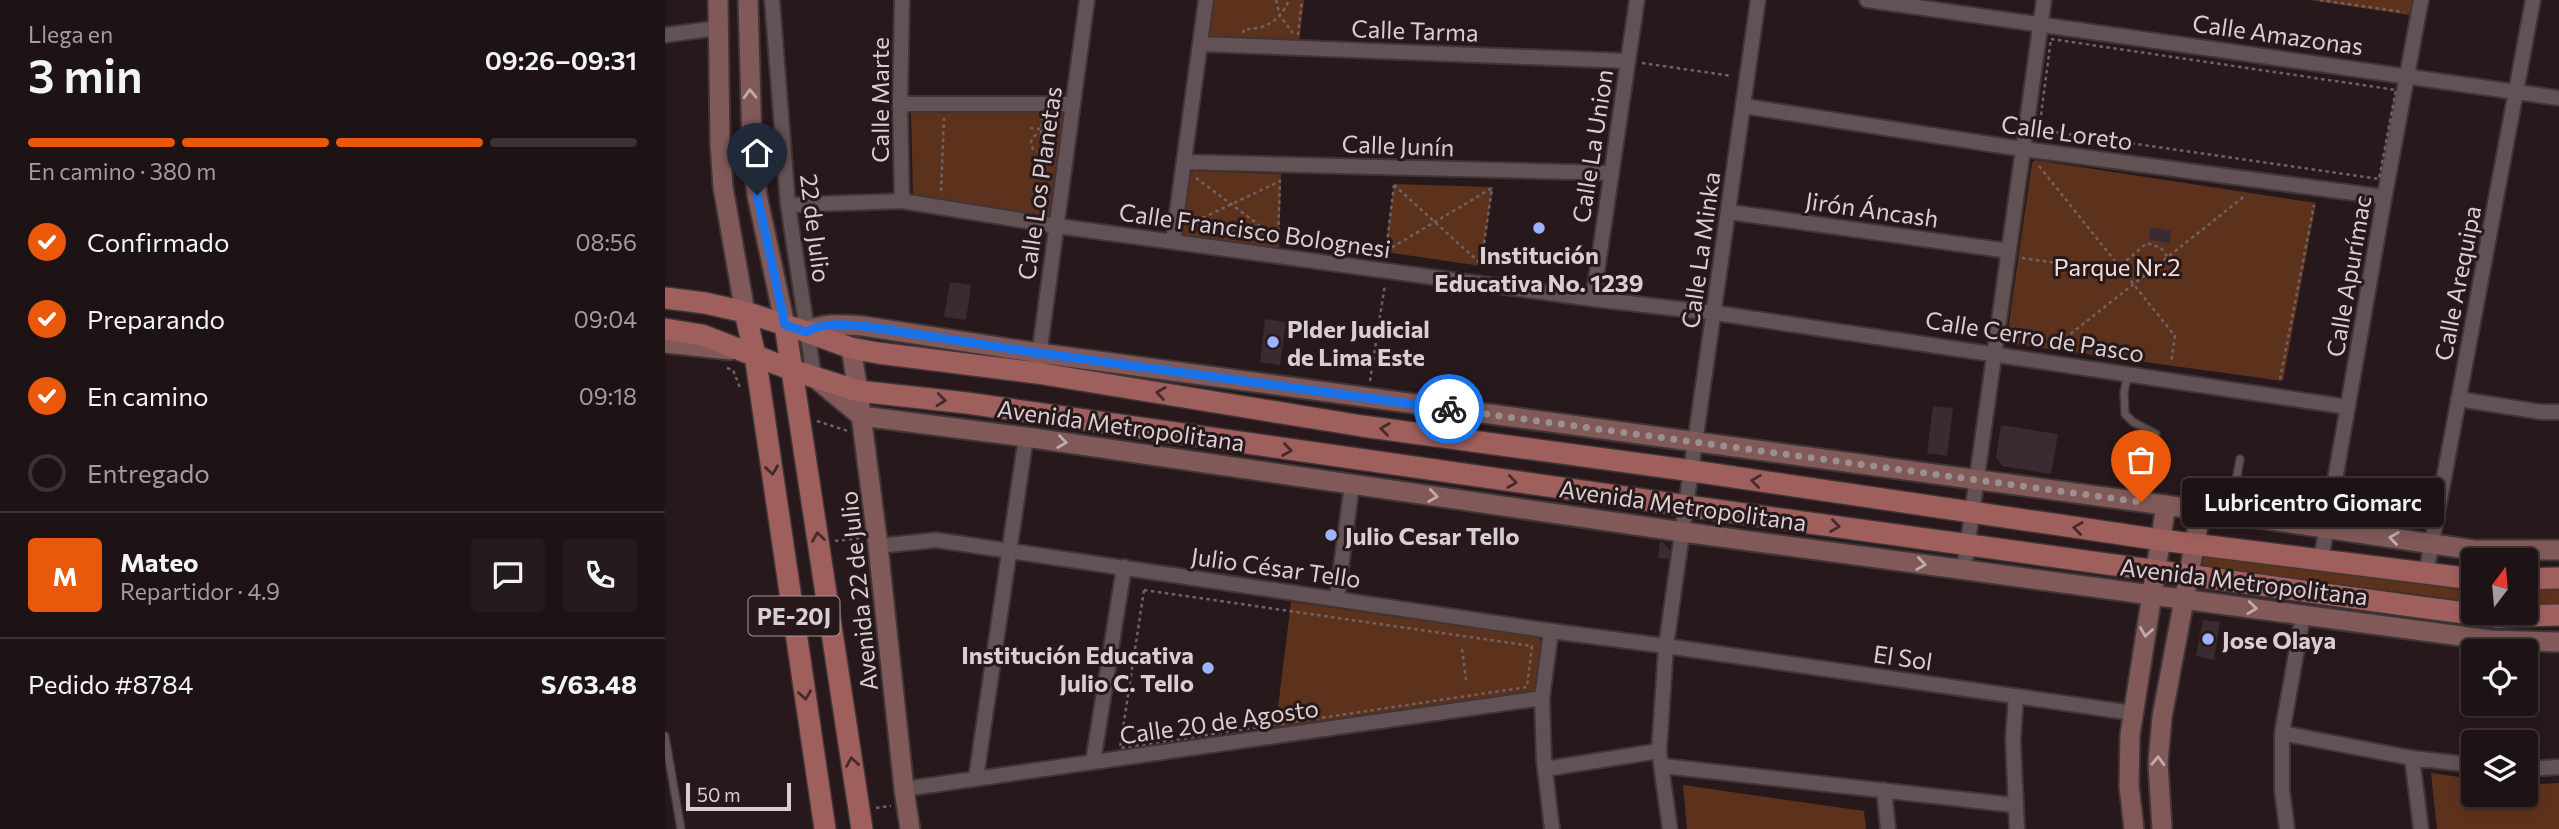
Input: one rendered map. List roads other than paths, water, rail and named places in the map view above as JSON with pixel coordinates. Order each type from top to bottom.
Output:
[{"type":"main road","name":"Avenida Metropolitana","points":[[665,299],[705,303],[745,312],[851,348],[1038,363],[1362,426],[1693,471],[2195,545],[2461,578]]},
{"type":"main road","name":"PE-20J","points":[[745,312],[755,355],[825,829]]},
{"type":"main road","name":"PE-20J","points":[[785,325],[861,820]]},
{"type":"main road","name":"Avenida Metropolitana","points":[[665,329],[702,335],[792,370],[858,391],[967,403],[1687,506],[2497,617],[2559,615]]},
{"type":"main road","points":[[2538,579],[2559,578]]},
{"type":"street","name":"PE-20J","points":[[718,0],[723,187],[745,312]]},
{"type":"street","name":"PE-20J","points":[[748,0],[752,143],[757,195],[785,325]]},
{"type":"street","name":"22 de Julio","points":[[772,0],[788,205],[814,377]]},
{"type":"street","name":"Calle Marte","points":[[902,0],[902,201]]},
{"type":"street","name":"Calle Los Planetas","points":[[1038,363],[1087,0]]},
{"type":"street","points":[[1173,241],[1206,0]]},
{"type":"street","name":"Calle La Union","points":[[1593,299],[1637,0]]},
{"type":"street","name":"Calle La Minka","points":[[1670,829],[1659,751],[1666,646],[1758,0]]},
{"type":"street","name":"Calle Amazonas","points":[[1867,0],[2559,98]]},
{"type":"street","points":[[1964,570],[2044,0]]},
{"type":"street","name":"Calle Apurímac","points":[[2321,560],[2421,0]]},
{"type":"street","name":"Calle Arequipa","points":[[2425,574],[2533,0]]},
{"type":"street","points":[[665,35],[718,28]]},
{"type":"street","name":"Calle Tarma","points":[[1200,44],[1628,61]]},
{"type":"street","points":[[900,104],[1073,104]]},
{"type":"street","name":"Calle Loreto","points":[[1743,106],[2023,149],[2384,197]]},
{"type":"street","name":"Calle Junín","points":[[1184,162],[1611,173]]},
{"type":"street","name":"Calle Francisco Bolognesi","points":[[788,205],[902,201],[1057,226],[1593,299],[1715,313]]},
{"type":"street","name":"Jirón Áncash","points":[[1729,212],[2009,251]]},
{"type":"street","name":"Calle Cerro de Pasco","points":[[1715,313],[2348,407]]},
{"type":"street","name":"Avenida Metropolitana","points":[[807,332],[813,328],[837,325],[863,326],[1038,363],[1368,398],[2166,505],[2474,550],[2559,550]]},
{"type":"street","name":"Avenida Metropolitana","points":[[665,343],[755,355]]},
{"type":"street","name":"Avenida 22 de Julio","points":[[851,348],[858,391],[859,425],[877,541],[910,829]]},
{"type":"street","name":"Avenida Metropolitana","points":[[814,377],[859,425],[1026,437],[1964,570],[2491,640],[2559,642]]},
{"type":"street","points":[[2458,399],[2542,412],[2559,412]]},
{"type":"street","points":[[976,778],[1026,437]]},
{"type":"street","points":[[1337,598],[1352,484]]},
{"type":"street","points":[[2133,829],[2129,757],[2133,713],[2166,505]]},
{"type":"street","points":[[2162,829],[2158,788],[2159,740],[2201,510]]},
{"type":"street","name":"Julio César Tello","points":[[877,541],[936,540],[1666,646]]},
{"type":"street","points":[[1093,762],[1124,568]]},
{"type":"street","points":[[2287,829],[2282,790],[2281,733],[2304,615]]},
{"type":"street","points":[[1551,631],[1542,698],[1545,769],[1552,829]]},
{"type":"street","name":"El Sol","points":[[1666,646],[2133,713]]},
{"type":"street","points":[[2016,696],[2013,740],[2017,829]]},
{"type":"street","name":"Calle 20 de Agosto","points":[[905,796],[976,778],[1542,698]]},
{"type":"street","points":[[2281,733],[2412,758],[2461,764]]},
{"type":"street","points":[[1545,769],[1659,751]]},
{"type":"street","points":[[2412,758],[2421,829]]},
{"type":"street","points":[[1663,766],[2014,805]]},
{"type":"street","points":[[2538,768],[2559,767]]},
{"type":"street","points":[[1884,790],[1888,829]]},
{"type":"lane","points":[[2129,373],[2124,392],[2125,414],[2133,422],[2156,434]]},
{"type":"lane","points":[[2230,514],[2240,459]]},
{"type":"lane","points":[[665,736],[681,829]]},
{"type":"place","name":"Institución Educativa No. 1239","points":[[1539,228]]},
{"type":"place","name":"Plder Judicial de Lima Este","points":[[1273,342]]},
{"type":"place","name":"Lubricentro Giomarc","points":[[2141,502]]},
{"type":"place","name":"Julio Cesar Tello","points":[[1331,535]]},
{"type":"place","name":"Jose Olaya","points":[[2208,639]]},
{"type":"place","name":"Institución Educativa Julio C. Tello","points":[[1208,668]]},
{"type":"park label","name":"Parque Nr.2","points":[[2117,266]]}]
